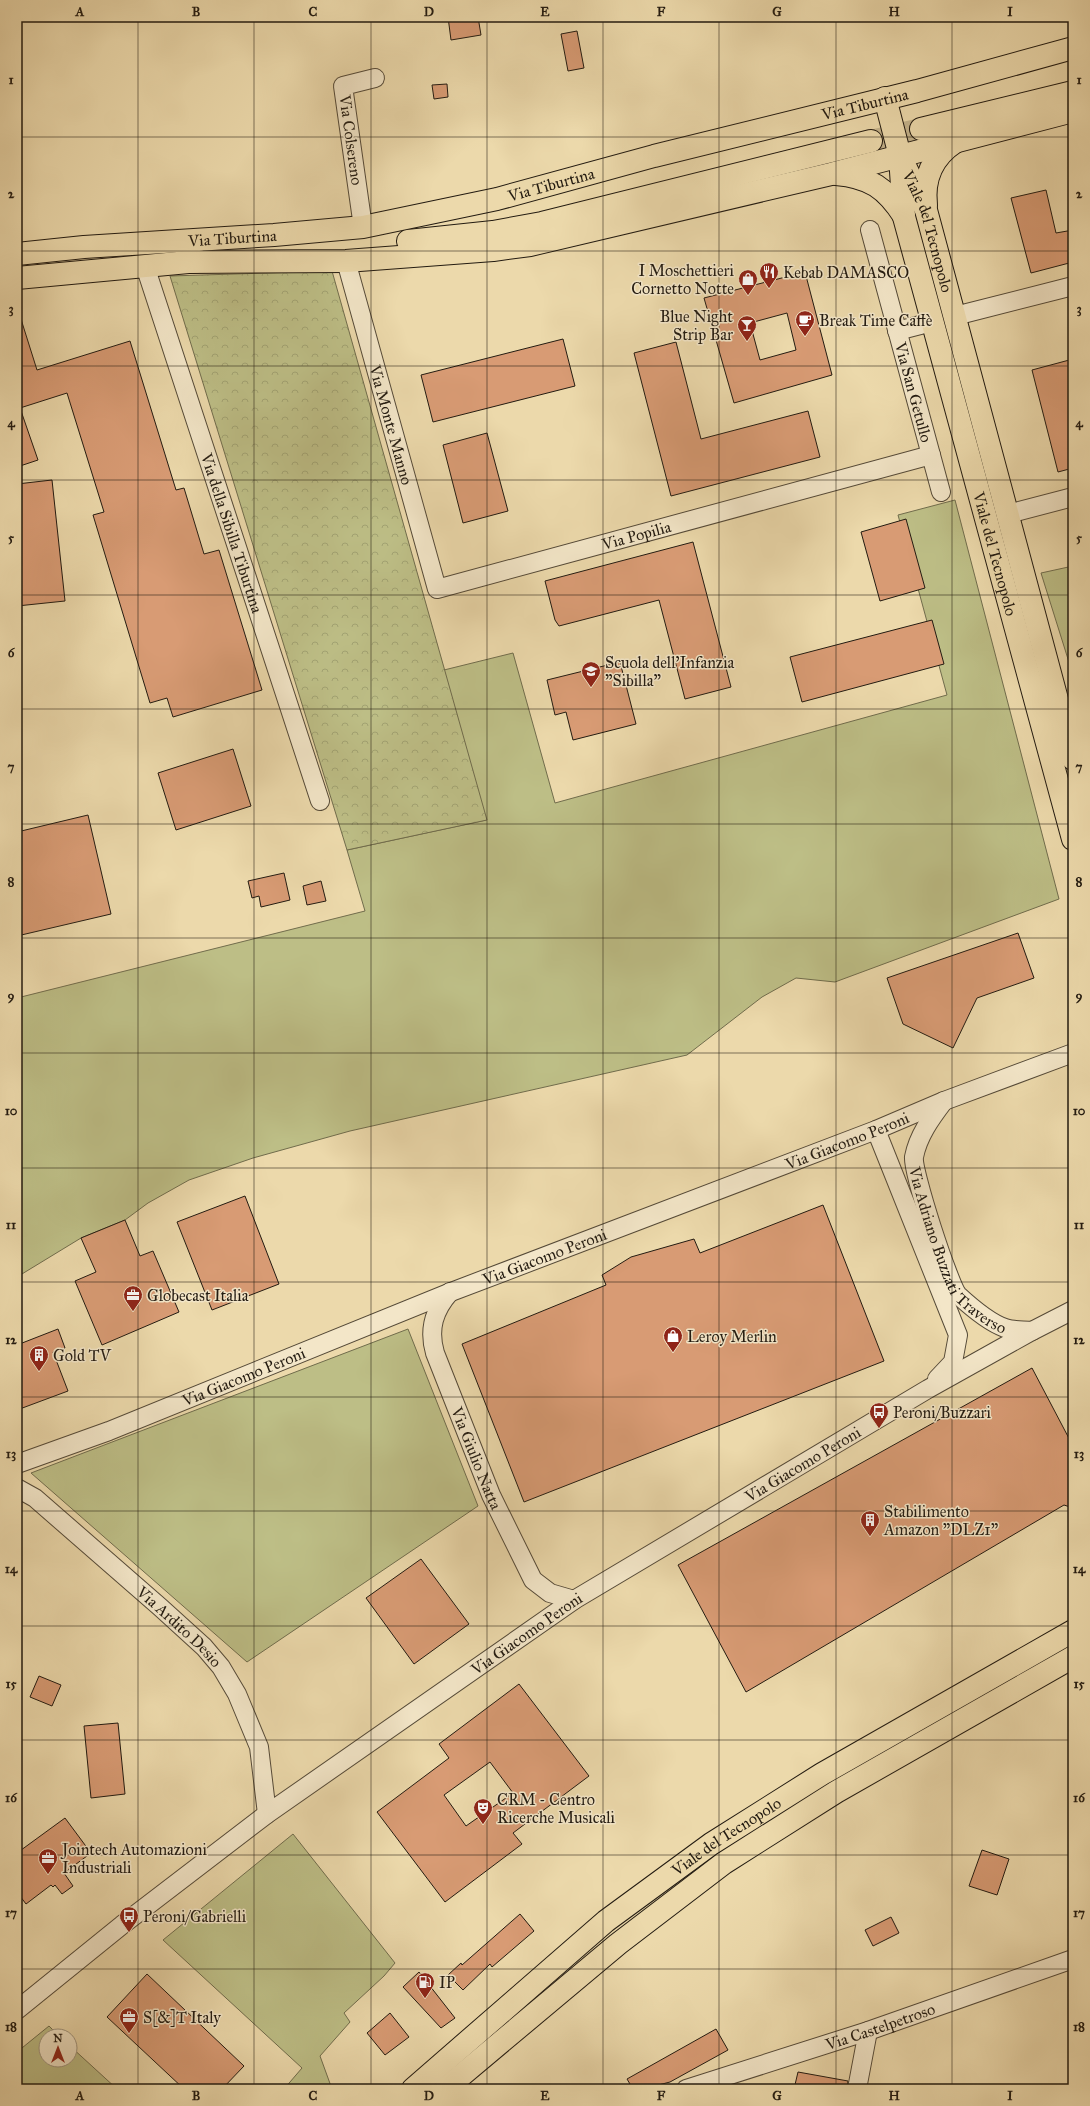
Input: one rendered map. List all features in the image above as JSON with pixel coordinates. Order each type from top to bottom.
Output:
[{"type":"main road","name":"Via Tiburtina","points":[[17,254],[84,247],[363,227],[497,199],[654,156],[917,91],[1073,48]]},
{"type":"main road","points":[[921,129],[1073,92]]},
{"type":"main road","points":[[885,98],[900,156]]},
{"type":"main road","points":[[184,262],[346,261],[530,246],[831,174],[1073,111]]},
{"type":"main road","points":[[926,210],[924,187],[928,175],[938,156],[957,141]]},
{"type":"main road","name":"Via Tiburtina","points":[[17,278],[353,247],[513,229],[871,142]]},
{"type":"main road","name":"Viale del Tecnopolo","points":[[900,156],[926,210],[1073,759]]},
{"type":"main road","name":"Viale del Tecnopolo","points":[[900,156],[904,217],[1073,839]]},
{"type":"main road","points":[[831,174],[856,177],[873,183],[886,193],[904,217]]},
{"type":"main road","name":"Viale del Tecnopolo","points":[[413,2089],[606,1921],[711,1844],[822,1774],[1073,1630]]},
{"type":"main road","name":"Viale del Tecnopolo","points":[[445,2089],[618,1944],[724,1863],[836,1792],[1073,1657]]},
{"type":"street","name":"Via Colsereno","points":[[363,227],[343,86],[375,78]]},
{"type":"street","name":"Via San Getullo","points":[[870,230],[941,492]]},
{"type":"street","name":"Via Monte Manno","points":[[346,261],[437,589]]},
{"type":"street","name":"Via della Sibilla Tiburtina","points":[[145,266],[320,801]]},
{"type":"street","points":[[955,316],[1073,286]]},
{"type":"street","name":"Via San Getullo","points":[[897,331],[932,322]]},
{"type":"street","name":"Via San Getullo","points":[[836,480],[931,455]]},
{"type":"street","name":"Via Popilia","points":[[437,589],[836,480]]},
{"type":"street","points":[[1008,514],[1073,498]]},
{"type":"street","name":"Via Giacomo Peroni","points":[[17,1464],[108,1431],[451,1292],[876,1130],[944,1101],[1073,1053]]},
{"type":"street","name":"Via Adriano Buzzati Traverso","points":[[944,1101],[932,1117],[918,1141],[914,1159],[915,1173],[931,1226],[957,1294],[981,1314],[1005,1328],[1032,1331]]},
{"type":"street","name":"Via Adriano Buzzati Traverso","points":[[876,1130],[958,1335],[953,1362],[928,1389]]},
{"type":"street","name":"Via Giulio Natta","points":[[451,1292],[436,1312],[432,1326],[432,1339],[435,1353],[491,1495],[533,1580],[550,1593],[574,1600]]},
{"type":"street","name":"Via Giacomo Peroni","points":[[17,2010],[122,1925],[267,1814],[574,1600],[928,1389],[1073,1310]]},
{"type":"street","name":"Via Ardito Desio","points":[[17,1488],[34,1498],[160,1607],[204,1647],[221,1666],[237,1694],[259,1747],[267,1814]]},
{"type":"street","name":"Via Castelpetroso","points":[[697,2087],[1073,1959]]},
{"type":"street","points":[[857,2089],[868,2030]]},
{"type":"green space","points":[[332,271],[487,820],[347,850],[170,276]]},
{"type":"green space","points":[[955,500],[1059,899],[835,982],[796,978],[762,997],[687,1055],[350,1131],[253,1158],[189,1180],[148,1203],[125,1220],[81,1238],[17,1277],[17,998],[365,911],[347,850],[486,820],[444,670],[513,653],[555,803],[947,695],[898,515]]},
{"type":"green space","points":[[1073,566],[1073,675],[1041,573]]},
{"type":"green space","points":[[408,1329],[478,1506],[247,1662],[31,1473]]},
{"type":"green space","points":[[293,1834],[395,1963],[384,1976],[344,2013],[350,2022],[320,2056],[332,2089],[284,2089],[302,2068],[163,1940]]},
{"type":"green space","points":[[38,2035],[38,2068],[78,2068],[78,2053],[117,2089],[17,2089],[17,2052]]},
{"type":"building","points":[[448,17],[478,17],[481,35],[451,40]]},
{"type":"building","points":[[577,31],[584,68],[568,71],[561,34]]},
{"type":"building","points":[[447,84],[448,97],[434,99],[432,85]]},
{"type":"building","points":[[1046,190],[1056,233],[1073,230],[1073,262],[1031,273],[1011,198]]},
{"type":"building","points":[[805,272],[832,375],[734,403],[704,298]],"holes":[[[787,313],[796,350],[760,360],[750,323]]]},
{"type":"building","points":[[20,316],[37,370],[130,341],[176,490],[184,488],[204,554],[219,550],[262,690],[173,717],[167,698],[150,703],[93,515],[104,512],[67,393],[20,408],[38,460],[17,467],[17,317]]},
{"type":"building","points":[[563,339],[575,386],[433,422],[421,375]]},
{"type":"building","points":[[676,342],[701,439],[808,411],[820,457],[671,496],[634,353]]},
{"type":"building","points":[[1073,359],[1073,468],[1058,472],[1032,370]]},
{"type":"building","points":[[487,433],[508,511],[463,523],[443,445]]},
{"type":"building","points":[[52,480],[65,601],[17,606],[17,484]]},
{"type":"building","points":[[906,519],[925,588],[880,601],[861,532]]},
{"type":"building","points":[[693,542],[731,687],[685,699],[659,600],[559,626],[555,620],[545,581]]},
{"type":"building","points":[[932,620],[944,664],[802,702],[790,657]]},
{"type":"building","points":[[620,662],[636,724],[573,740],[566,712],[555,715],[547,680]]},
{"type":"building","points":[[233,749],[251,806],[176,830],[158,773]]},
{"type":"building","points":[[88,815],[111,914],[17,936],[17,832]]},
{"type":"building","points":[[284,873],[290,900],[261,907],[259,896],[252,898],[248,881]]},
{"type":"building","points":[[321,881],[326,901],[307,905],[303,886]]},
{"type":"building","points":[[1018,933],[1034,978],[977,998],[953,1048],[903,1024],[887,978]]},
{"type":"building","points":[[245,1196],[279,1284],[212,1310],[177,1222]]},
{"type":"building","name":"Leroy Merlin","points":[[823,1205],[884,1361],[524,1502],[462,1344],[606,1285],[602,1275],[631,1257],[694,1239],[700,1253]]},
{"type":"building","points":[[125,1220],[140,1256],[153,1251],[179,1312],[102,1345],[75,1281],[96,1272],[81,1238]]},
{"type":"building","name":"Gold TV","points":[[58,1329],[65,1348],[53,1352],[68,1391],[17,1410],[17,1345]]},
{"type":"building","name":"Stabilimento Amazon \"DLZ1\"","points":[[1032,1368],[1073,1446],[1073,1508],[1064,1505],[746,1692],[678,1565]]},
{"type":"building","points":[[421,1559],[469,1624],[414,1664],[366,1598]]},
{"type":"building","points":[[39,1676],[61,1685],[52,1706],[30,1697]]},
{"type":"building","points":[[519,1684],[589,1776],[513,1833],[522,1844],[445,1902],[377,1812],[449,1758],[439,1744]],"holes":[[[490,1762],[513,1793],[466,1826],[444,1795]]]},
{"type":"building","points":[[118,1723],[125,1794],[91,1798],[84,1726]]},
{"type":"building","points":[[65,1818],[91,1853],[64,1873],[73,1886],[62,1894],[55,1885],[53,1887],[51,1885],[26,1904],[17,1892],[17,1853]]},
{"type":"building","points":[[982,1850],[1009,1859],[997,1895],[969,1886]]},
{"type":"building","points":[[520,1914],[534,1931],[492,1967],[490,1964],[463,1990],[448,1975],[461,1963],[462,1965]]},
{"type":"building","points":[[891,1917],[899,1933],[873,1946],[865,1930]]},
{"type":"building","points":[[419,1972],[455,2018],[441,2028],[403,1987]]},
{"type":"building","points":[[147,1974],[244,2066],[222,2089],[184,2089],[107,2017]]},
{"type":"building","points":[[390,2013],[409,2037],[385,2055],[367,2033]]},
{"type":"building","points":[[716,2029],[728,2050],[670,2082],[643,2089],[633,2089],[627,2079]]},
{"type":"building","points":[[798,2072],[848,2081],[847,2089],[794,2089]]},
{"type":"tunnel","points":[[871,141],[921,129]]},
{"type":"place","name":"Kebab DAMASCO","points":[[769,289]]},
{"type":"place","name":"I Moschettieri Cornetto Notte","points":[[748,296]]},
{"type":"place","name":"Break Time Caffè","points":[[805,337]]},
{"type":"place","name":"Blue Night Strip Bar","points":[[747,342]]},
{"type":"place","name":"Scuola dell'Infanzia \"Sibilla\"","points":[[591,688]]},
{"type":"place","name":"Globecast Italia","points":[[133,1312]]},
{"type":"place","name":"Leroy Merlin","points":[[673,1353]]},
{"type":"place","name":"Gold TV","points":[[39,1372]]},
{"type":"place","name":"Peroni/Buzzari","points":[[879,1429]]},
{"type":"place","name":"Stabilimento Amazon \"DLZ1\"","points":[[870,1537]]},
{"type":"place","name":"CRM - Centro Ricerche Musicali","points":[[483,1825]]},
{"type":"place","name":"Jointech Automazioni Industriali","points":[[48,1875]]},
{"type":"place","name":"Peroni/Gabrielli","points":[[129,1933]]},
{"type":"place","name":"IP","points":[[425,1999]]},
{"type":"place","name":"S[&]T Italy","points":[[129,2034]]}]
